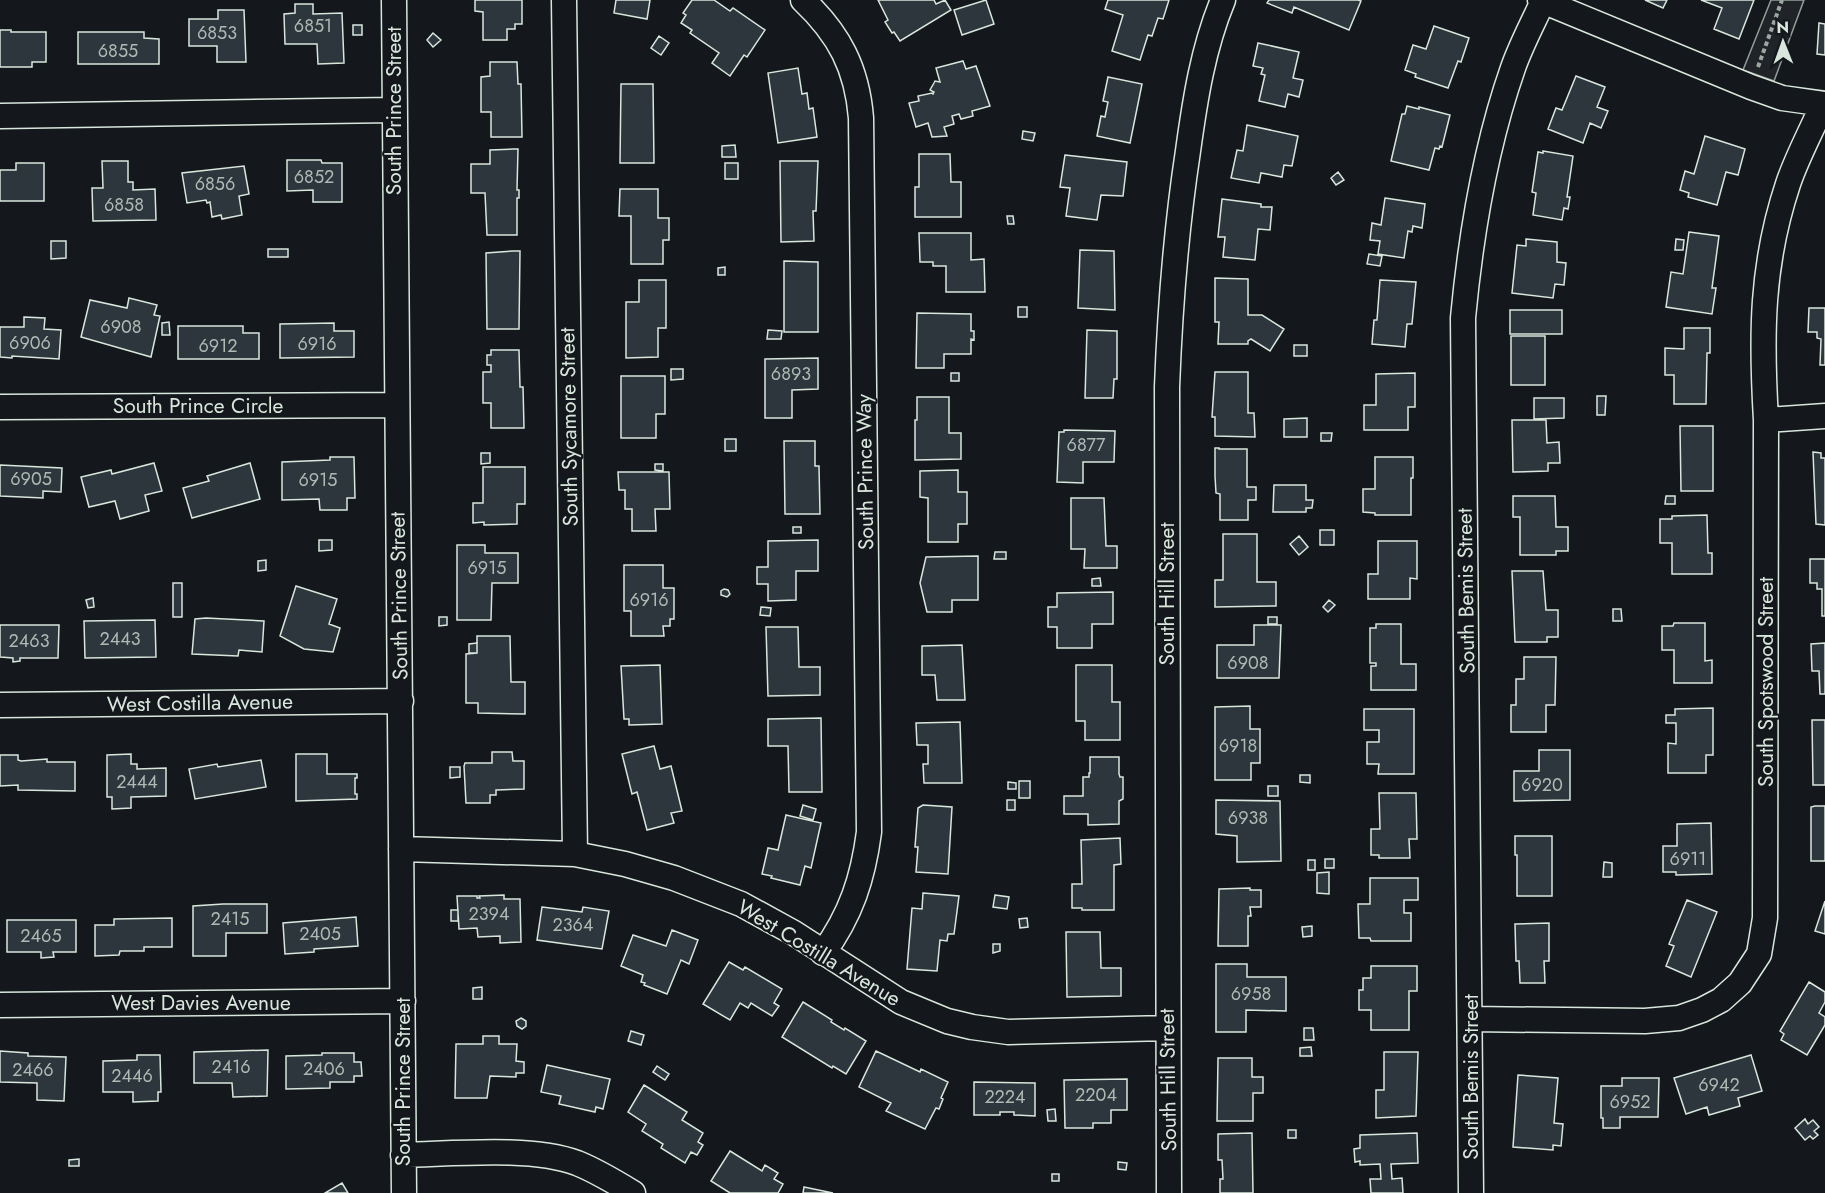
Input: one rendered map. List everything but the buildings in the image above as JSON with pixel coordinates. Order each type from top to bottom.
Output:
[{"type":"street","name":"South Prince Street","points":[[394,0],[393,110],[401,701],[404,1193]]},
{"type":"street","name":"South Sycamore Street","points":[[564,0],[575,855]]},
{"type":"street","name":"South Prince Way","points":[[803,0],[822,18],[849,62],[860,102],[861,118],[869,832],[865,862],[855,896],[824,953]]},
{"type":"street","name":"South Hill Street","points":[[1169,1193],[1167,387],[1170,299],[1178,215],[1200,74],[1223,0]]},
{"type":"street","points":[[1542,1],[1751,87],[1782,98],[1824,104]]},
{"type":"street","name":"South Bemis Street","points":[[1471,1193],[1463,318],[1469,253],[1480,193],[1498,119],[1514,66],[1542,1]]},
{"type":"street","name":"South Spotswood Street","points":[[1470,1019],[1645,1021],[1678,1018],[1702,1010],[1721,1000],[1740,983],[1759,954],[1765,918],[1766,420],[1763,358],[1764,296],[1771,250],[1788,183],[1824,104]]},
{"type":"street","points":[[0,116],[393,110]]},
{"type":"street","name":"South Prince Circle","points":[[0,407],[396,405]]},
{"type":"street","points":[[1766,420],[1825,416]]},
{"type":"street","name":"West Costilla Avenue","points":[[0,705],[401,701]]},
{"type":"street","name":"West Costilla Avenue","points":[[401,849],[575,855],[625,864],[674,878],[741,904],[794,933],[901,1002],[947,1022],[1008,1032],[1167,1028]]},
{"type":"street","name":"West Davies Avenue","points":[[0,1005],[403,1001]]},
{"type":"street","points":[[403,1155],[512,1153],[546,1156],[575,1162],[602,1174],[633,1193]]},
{"type":"path","points":[[1751,87],[1782,0]]},
{"type":"shaded area","points":[[1771,0],[1804,0],[1774,81],[1743,70]]}]
